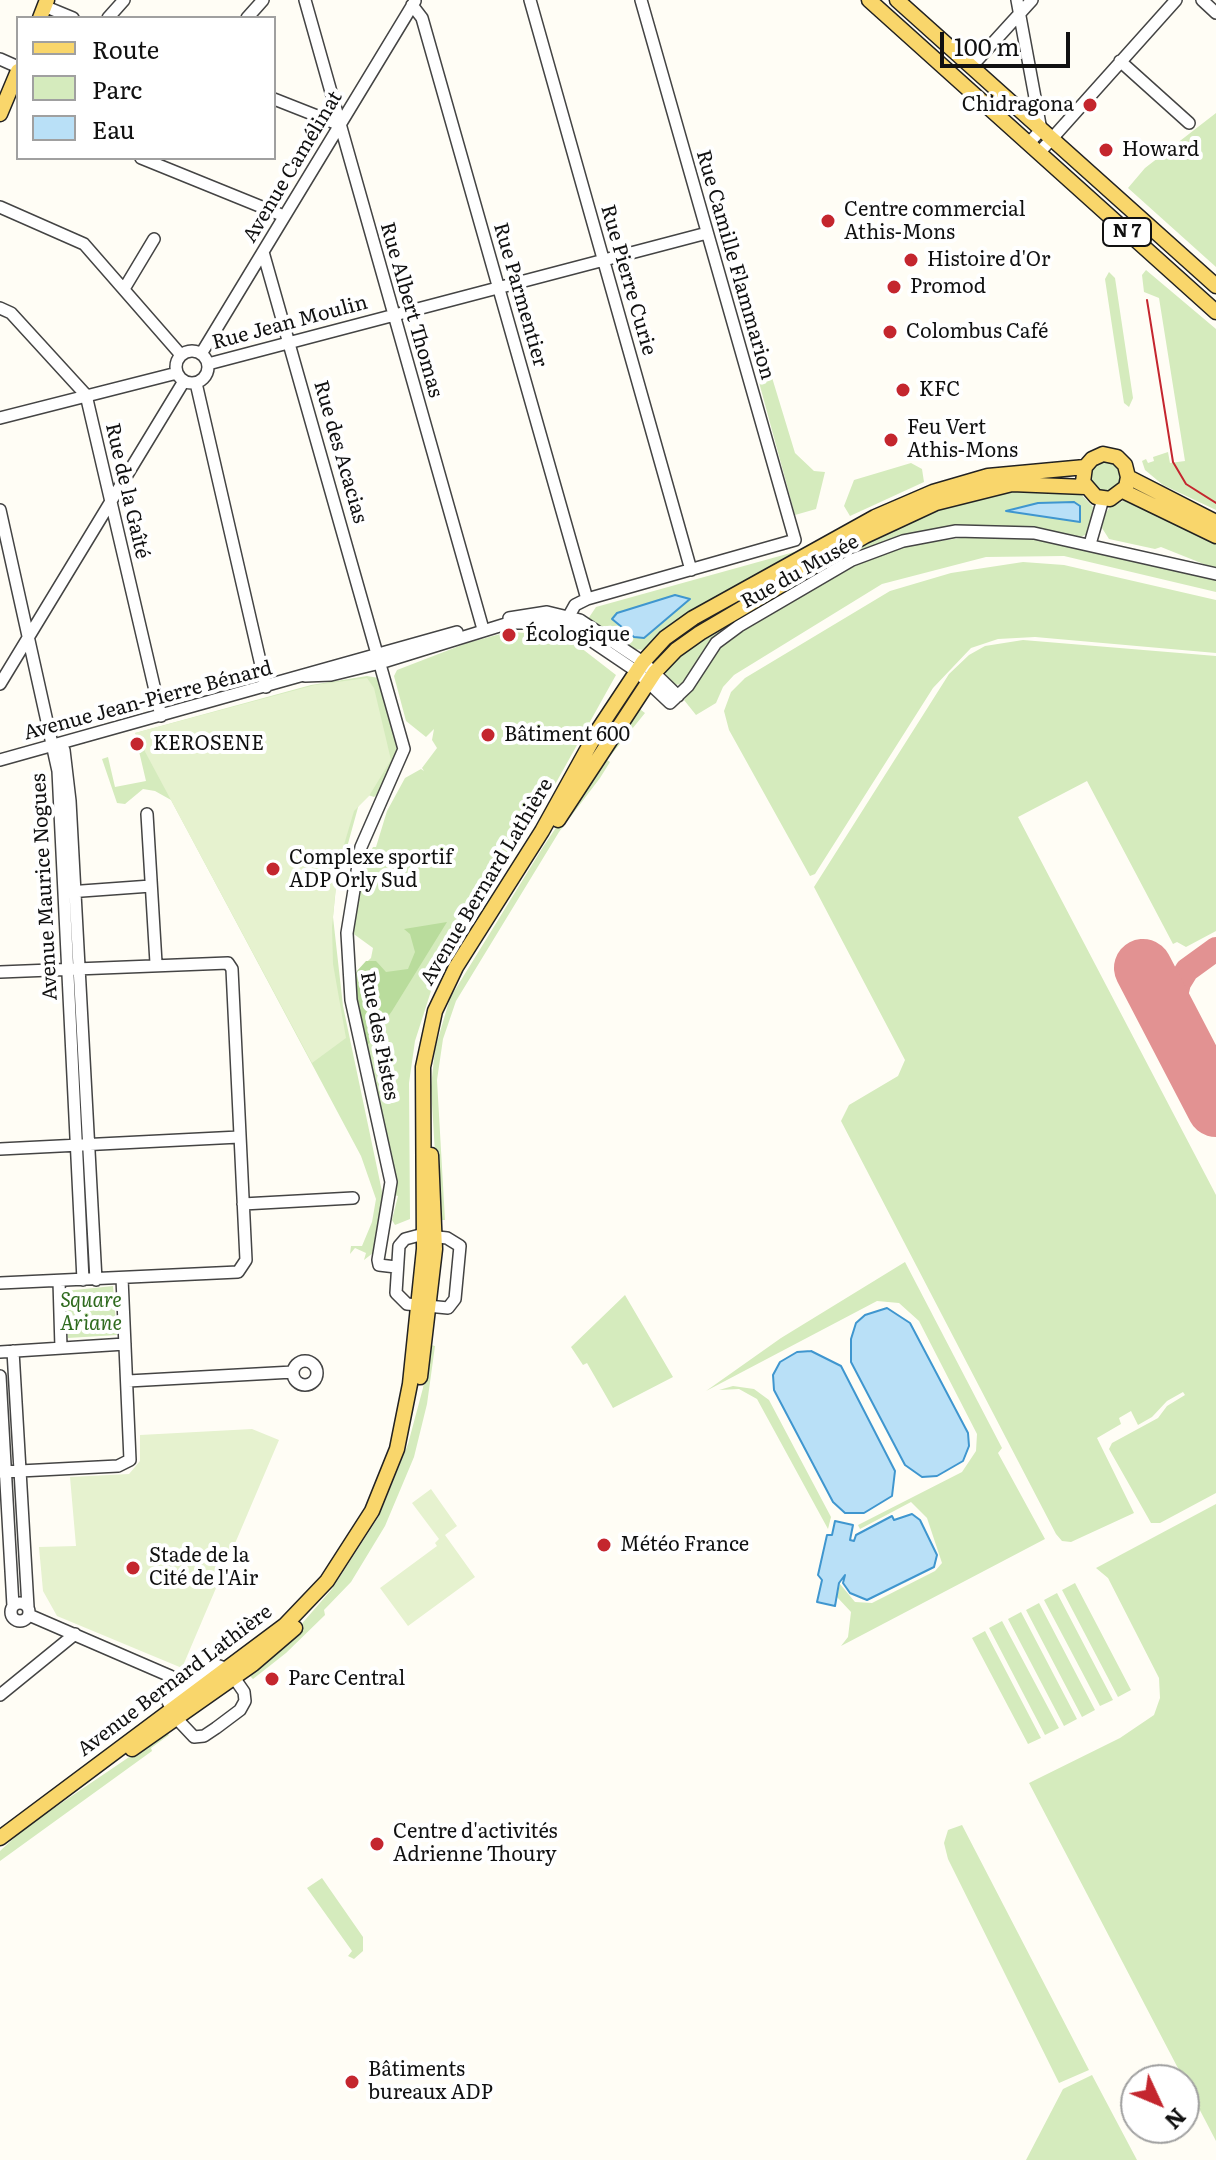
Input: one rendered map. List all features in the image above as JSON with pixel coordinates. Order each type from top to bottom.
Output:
[{"type":"main road","name":"N 7","points":[[869,0],[1216,312]]},
{"type":"main road","name":"N 7","points":[[897,0],[1216,286]]},
{"type":"main road","points":[[8,108],[16,77]]},
{"type":"main road","name":"Avenue Bernard Lathière","points":[[0,1838],[231,1674],[305,1605],[343,1558],[372,1511],[402,1428],[423,1306],[430,1236],[421,1092],[427,1042],[435,1011],[456,967],[542,831],[598,730],[646,671],[665,638],[693,618],[900,505],[988,476],[1085,467],[1097,456],[1110,455],[1125,465],[1125,484]]},
{"type":"main road","points":[[1085,467],[1085,487]]},
{"type":"main road","name":"Avenue Bernard Lathière","points":[[646,671],[700,633],[912,513],[993,486],[1049,483],[1085,487],[1103,499]]},
{"type":"main road","points":[[1103,499],[1125,484]]},
{"type":"main road","name":"Avenue Bernard Lathière","points":[[1125,484],[1216,522]]},
{"type":"main road","name":"Avenue Bernard Lathière","points":[[1125,484],[1216,536]]},
{"type":"main road","name":"Avenue Bernard Lathière","points":[[0,1846],[19,1828],[174,1714]]},
{"type":"street","points":[[110,16],[124,0]]},
{"type":"street","points":[[249,16],[263,0]]},
{"type":"street","name":"Rue Albert Thomas","points":[[305,0],[482,627]]},
{"type":"street","name":"Rue Pierre Curie","points":[[530,0],[691,570]]},
{"type":"street","name":"Rue Camille Flammarion","points":[[641,0],[795,540],[691,570]]},
{"type":"street","points":[[1017,0],[1047,134]]},
{"type":"street","points":[[971,67],[1032,0]]},
{"type":"street","points":[[1034,148],[1176,0]]},
{"type":"street","points":[[1202,0],[1216,13]]},
{"type":"street","name":"Avenue Camélinat","points":[[185,379],[207,373],[204,359],[263,252],[413,3]]},
{"type":"street","name":"Rue Parmentier","points":[[413,3],[422,18],[587,599]]},
{"type":"street","points":[[44,8],[67,16]]},
{"type":"street","points":[[1120,61],[1189,123]]},
{"type":"street","points":[[276,100],[340,125]]},
{"type":"street","points":[[146,160],[284,216]]},
{"type":"street","points":[[0,207],[79,240],[181,355],[266,687]]},
{"type":"street","name":"Rue Jean Moulin","points":[[181,355],[191,351],[204,359],[290,342],[707,233]]},
{"type":"street","points":[[124,289],[154,239]]},
{"type":"street","name":"Rue des Acacias","points":[[263,252],[379,659]]},
{"type":"street","name":"Rue de la Gaîté","points":[[0,308],[11,313],[86,395],[161,716]]},
{"type":"street","points":[[0,418],[86,395],[185,379]]},
{"type":"street","points":[[0,684],[185,379]]},
{"type":"street","points":[[1090,544],[1103,499]]},
{"type":"street","name":"Avenue Maurice Nogues","points":[[0,510],[54,745],[68,892],[80,967],[96,1280]]},
{"type":"street","name":"Rue du Musée","points":[[674,699],[722,638],[838,567],[873,551],[926,535],[976,530],[1034,533],[1216,574]]},
{"type":"street","points":[[567,619],[575,605],[587,599],[691,570]]},
{"type":"street","name":"Avenue Jean-Pierre Bénard","points":[[0,760],[305,676],[379,659],[525,614],[588,624],[646,671],[674,699]]},
{"type":"street","name":"Rue des Pistes","points":[[379,659],[403,755],[377,806],[361,847],[350,898],[346,959],[351,1000],[391,1182],[378,1260],[379,1265],[396,1267]]},
{"type":"street","points":[[147,814],[156,963]]},
{"type":"street","points":[[68,892],[151,886]]},
{"type":"street","name":"Avenue Maurice Nogues","points":[[68,892],[66,968],[83,1280]]},
{"type":"street","points":[[0,972],[156,963],[228,963],[232,969],[244,1266],[238,1272],[0,1283]]},
{"type":"street","points":[[0,1149],[239,1137]]},
{"type":"street","points":[[243,1204],[353,1198]]},
{"type":"street","points":[[430,1236],[456,1242],[460,1252],[454,1302],[448,1308],[423,1306],[398,1297],[396,1267],[402,1242],[409,1237],[430,1236]]},
{"type":"street","points":[[3,1472],[126,1464],[132,1452],[122,1278]]},
{"type":"street","points":[[59,1281],[61,1348]]},
{"type":"street","points":[[28,1611],[19,1471],[6,1351],[125,1344]]},
{"type":"street","points":[[128,1381],[293,1372]]},
{"type":"street","points":[[0,1376],[12,1608],[17,1620],[28,1611]]},
{"type":"street","points":[[0,1604],[12,1608]]},
{"type":"street","points":[[28,1611],[172,1677],[182,1686]]},
{"type":"street","points":[[0,1695],[75,1634]]},
{"type":"street","points":[[213,1664],[231,1674],[244,1692],[244,1706],[204,1736],[194,1737],[174,1714],[168,1696],[213,1664]]},
{"type":"green space","points":[[1216,113],[1216,267],[1128,188],[1145,168]]},
{"type":"green space","points":[[1146,270],[1216,329],[1216,510],[1163,485],[1145,470],[1142,461],[1154,461],[1153,457],[1168,452],[1170,463],[1185,461],[1159,298],[1144,292],[1142,275]]},
{"type":"green space","points":[[1109,272],[1115,278],[1133,398],[1129,407],[1124,403],[1105,279]]},
{"type":"green space","points":[[744,327],[754,356],[763,348],[795,453],[814,471],[825,472],[816,509],[795,515]]},
{"type":"green space","points":[[1106,462],[1117,466],[1121,477],[1117,488],[1106,492],[1095,488],[1091,477],[1095,466]]},
{"type":"green space","points":[[911,463],[922,469],[924,482],[850,516],[844,506],[854,480]]},
{"type":"green space","points":[[999,490],[1081,494],[1093,507],[1088,534],[1080,537],[1033,528],[967,525],[929,530],[870,547],[725,630],[703,651],[683,684],[674,685],[668,681],[665,671],[682,650],[874,536],[921,514]]},
{"type":"green space","points":[[917,491],[645,650],[632,649],[588,619],[596,607],[805,549]]},
{"type":"green space","points":[[1125,500],[1216,541],[1216,569],[1161,547],[1155,549],[1109,539],[1102,528],[1105,514],[1110,507]]},
{"type":"green space","points":[[990,534],[1041,539],[1216,580],[1216,592],[1064,556],[986,557],[882,584],[734,675],[723,687],[716,703],[696,715],[684,700],[717,649],[731,637],[838,573],[903,546]]},
{"type":"green space","points":[[1023,562],[1064,565],[1216,600],[1216,653],[1035,637],[998,639],[971,648],[933,688],[815,874],[810,876],[729,730],[724,711],[731,692],[745,678],[890,591],[951,573]]},
{"type":"green space","points":[[514,632],[567,637],[616,675],[538,815],[456,944],[431,991],[415,1041],[409,1083],[410,1219],[395,1225],[392,1220],[398,1196],[394,1195],[352,976],[371,958],[373,948],[351,932],[359,874],[373,847],[376,847],[387,811],[405,778],[421,769],[424,771],[422,768],[437,748],[432,740],[434,729],[426,737],[406,721],[394,676],[397,670],[467,643],[504,633],[507,638]]},
{"type":"green space","points":[[1023,640],[1216,656],[1216,931],[1186,947],[1177,942],[1173,944],[1087,781],[1018,817],[1216,1195],[1216,1493],[1160,1523],[1151,1523],[1109,1449],[1112,1443],[1158,1418],[1167,1406],[1185,1395],[1183,1392],[1138,1425],[1131,1411],[1119,1418],[1121,1424],[1097,1438],[1134,1513],[1071,1542],[1062,1541],[1056,1534],[841,1121],[849,1105],[898,1076],[905,1060],[814,887],[949,674],[969,655],[985,646]]},
{"type":"green space","name":"Complexe sportif ADP Orly Sud","points":[[367,676],[379,678],[399,750],[378,794],[374,797],[362,793],[336,887],[333,917],[343,1006],[384,1201],[373,1253],[364,1260],[366,1253],[355,1248],[350,1254],[351,1246],[362,1246],[372,1222],[376,1199],[361,1156],[171,800],[155,791],[143,789],[125,804],[117,803],[102,759],[108,757],[115,787],[146,781],[138,747],[142,745],[135,733],[311,685]]},
{"type":"green space","name":"Complexe sportif ADP Orly Sud","points":[[367,678],[374,688],[391,760],[369,796],[354,811],[338,865],[332,927],[333,964],[346,1038],[312,1063],[135,733],[315,685]]},
{"type":"green space","points":[[637,707],[645,713],[607,760],[610,762],[600,778],[559,832],[456,1001],[443,1039],[437,1080],[445,1220],[439,1220],[431,1087],[435,1049],[450,998],[543,847]]},
{"type":"green space","points":[[447,922],[367,1046],[354,981],[357,971],[366,961],[376,961],[386,972],[408,969],[415,952],[410,934],[404,929]]},
{"type":"green space","points":[[905,1262],[1002,1448],[998,1453],[1045,1539],[841,1646],[848,1637],[851,1612],[837,1597],[840,1584],[855,1602],[872,1603],[935,1571],[942,1563],[927,1518],[911,1502],[860,1529],[858,1525],[962,1472],[976,1451],[977,1434],[919,1321],[899,1303],[877,1301],[706,1391],[781,1338]]},
{"type":"green space","name":"Square Ariane","points":[[113,1286],[117,1335],[68,1338],[65,1291]]},
{"type":"green space","points":[[625,1295],[673,1377],[613,1408],[587,1363],[583,1365],[571,1347]]},
{"type":"green space","points":[[431,1323],[431,1345],[435,1346],[427,1404],[414,1457],[385,1526],[351,1582],[324,1610],[325,1615],[286,1653],[253,1679],[248,1674],[285,1643],[332,1589],[379,1516],[408,1444],[423,1388]]},
{"type":"green space","points":[[733,1386],[754,1389],[769,1400],[831,1517],[828,1529],[757,1399],[739,1389],[719,1390]]},
{"type":"green space","name":"Stade de la Cité de l'Air","points":[[252,1429],[279,1440],[182,1668],[57,1616],[43,1591],[39,1547],[76,1546],[70,1477],[129,1474],[140,1461],[140,1435]]},
{"type":"green space","points":[[431,1489],[457,1526],[445,1535],[475,1577],[408,1626],[380,1588],[437,1546],[435,1543],[439,1539],[412,1503]]},
{"type":"green space","points":[[1216,1504],[1216,2141],[1200,2110],[1200,2064],[1176,2064],[1029,1783],[1120,1738],[1154,1715],[1160,1698],[1159,1678],[1108,1578],[1096,1568]]},
{"type":"green space","points":[[1075,1583],[1131,1690],[1118,1697],[1062,1590]]},
{"type":"green space","points":[[1057,1593],[1113,1700],[1100,1706],[1044,1600]]},
{"type":"green space","points":[[1039,1603],[1095,1710],[1082,1717],[1026,1610]]},
{"type":"green space","points":[[1021,1612],[1077,1719],[1064,1726],[1008,1619]]},
{"type":"green space","points":[[1002,1621],[1059,1728],[1045,1735],[989,1628]]},
{"type":"green space","points":[[985,1631],[1041,1738],[1028,1744],[972,1638]]},
{"type":"green space","points":[[166,1732],[169,1735],[151,1748],[152,1751],[0,1861],[0,1851],[26,1827]]},
{"type":"green space","points":[[962,1825],[1089,2070],[1059,2083],[948,1859],[944,1843],[948,1830]]},
{"type":"green space","points":[[322,1878],[363,1937],[363,1951],[354,1959],[348,1956],[352,1951],[307,1888]]},
{"type":"green space","points":[[1092,2075],[1120,2128],[1120,2144],[1129,2144],[1137,2160],[1026,2160],[1063,2089]]},
{"type":"water","points":[[1074,502],[1080,506],[1080,522],[1006,511],[1038,503]]},
{"type":"water","points":[[675,595],[690,599],[644,638],[634,637],[612,619],[617,613]]},
{"type":"water","points":[[887,1308],[910,1323],[968,1433],[969,1446],[963,1461],[937,1476],[922,1477],[905,1465],[851,1362],[851,1339],[856,1323],[865,1315]]},
{"type":"water","points":[[811,1351],[841,1366],[895,1471],[892,1496],[864,1513],[845,1513],[833,1502],[774,1390],[773,1375],[780,1362],[797,1352]]},
{"type":"water","points":[[912,1514],[920,1520],[937,1555],[934,1567],[867,1600],[850,1593],[843,1583],[845,1575],[839,1583],[835,1606],[817,1602],[822,1580],[818,1575],[827,1535],[832,1535],[835,1521],[853,1525],[850,1540],[854,1541],[856,1535],[892,1516],[894,1520]]},
{"type":"taxiway","points":[[1179,1037],[1174,1004],[1179,983],[1187,970],[1216,949]]},
{"type":"runway","points":[[1143,968],[1216,1108]]},
{"type":"tram line","points":[[1147,300],[1173,462],[1186,484],[1216,503]]},
{"type":"place","name":"Chidragona","points":[[1090,105]]},
{"type":"place","name":"Howard","points":[[1106,150]]},
{"type":"place","name":"Centre commercial Athis-Mons","points":[[828,221]]},
{"type":"place","name":"Histoire d'Or","points":[[911,260]]},
{"type":"place","name":"Promod","points":[[894,287]]},
{"type":"place","name":"Colombus Café","points":[[890,332]]},
{"type":"place","name":"KFC","points":[[903,390]]},
{"type":"place","name":"Feu Vert Athis-Mons","points":[[891,440]]},
{"type":"place","name":"Écologique","points":[[509,635]]},
{"type":"place","name":"Bâtiment 600","points":[[488,735]]},
{"type":"place","name":"KEROSENE","points":[[137,744]]},
{"type":"place","name":"Complexe sportif ADP Orly Sud","points":[[273,869]]},
{"type":"place","name":"Météo France","points":[[604,1545]]},
{"type":"place","name":"Stade de la Cité de l'Air","points":[[133,1568]]},
{"type":"place","name":"Parc Central","points":[[272,1679]]},
{"type":"place","name":"Centre d'activités Adrienne Thoury","points":[[377,1844]]},
{"type":"place","name":"Bâtiments bureaux ADP","points":[[352,2082]]}]
